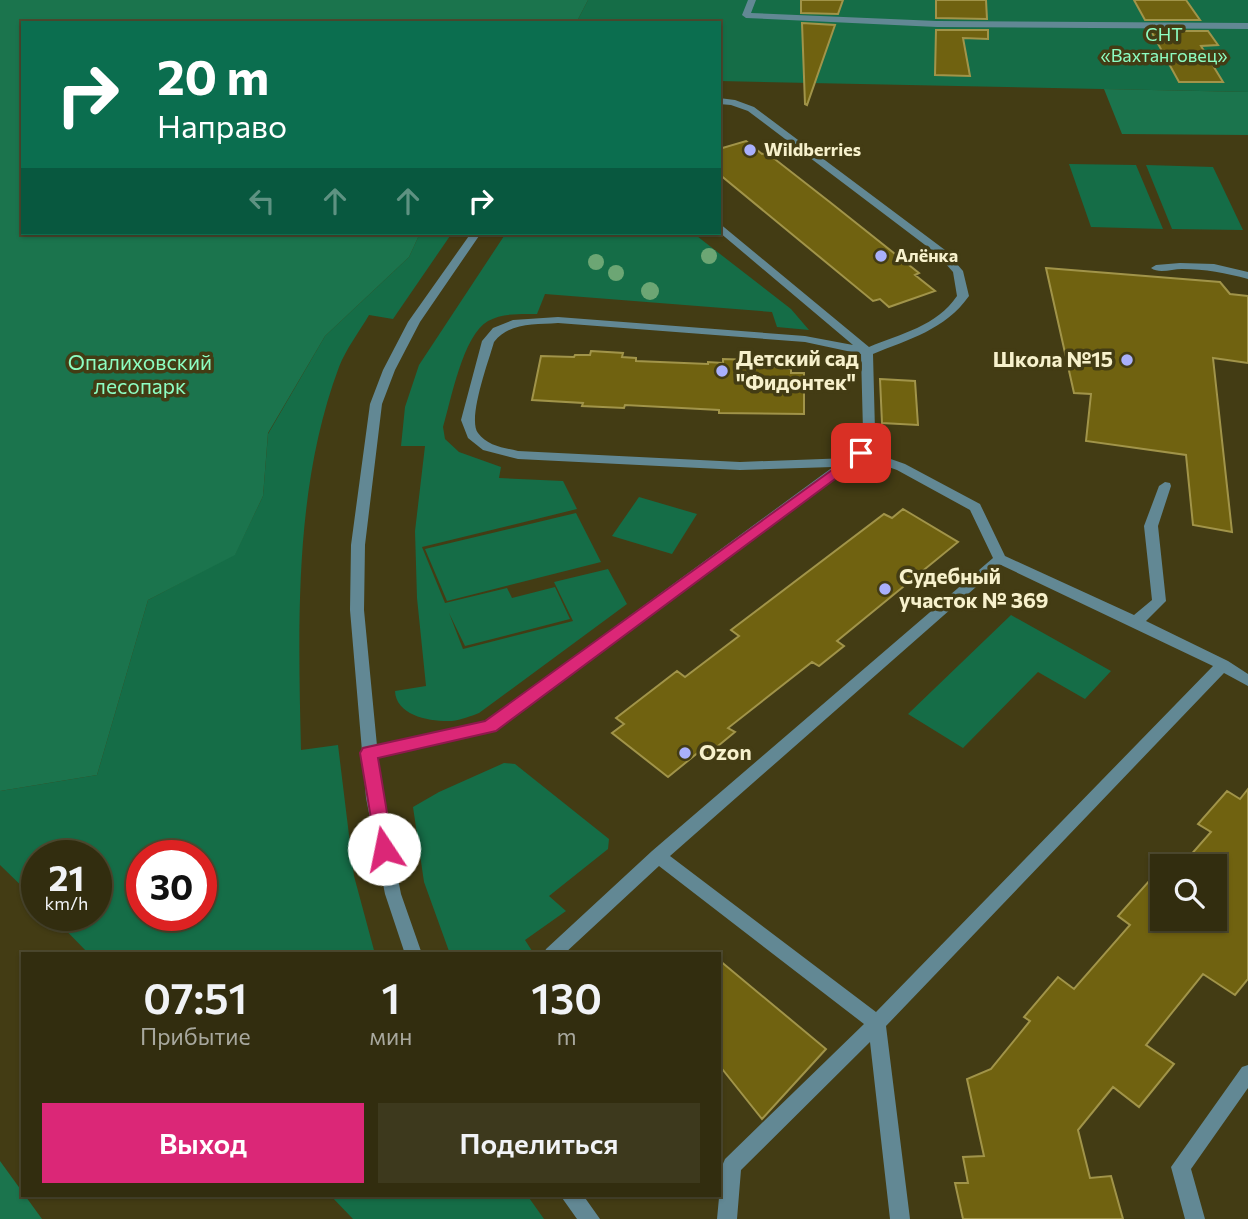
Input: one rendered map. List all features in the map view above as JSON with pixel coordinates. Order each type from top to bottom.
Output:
[{"type":"street","points":[[752,0],[747,15],[937,24],[1248,26]]},
{"type":"street","points":[[721,101],[751,109],[941,252],[958,271],[963,296],[957,308],[937,322],[867,352],[805,339],[558,320],[517,322],[497,330],[488,341],[467,420],[472,435],[487,447],[518,455],[740,466],[855,458],[901,467],[975,507],[1000,559],[1136,622],[1223,665],[1248,681]]},
{"type":"street","points":[[369,753],[490,726],[855,458],[869,431],[867,352],[721,228]]},
{"type":"street","points":[[413,952],[393,894],[376,807],[357,610],[358,545],[376,404],[388,370],[414,322],[476,235]]},
{"type":"street","points":[[1156,268],[1187,264],[1227,269],[1248,276]]},
{"type":"street","points":[[1136,622],[1159,601],[1151,526],[1165,486]]},
{"type":"street","points":[[554,952],[657,856],[1000,559]]},
{"type":"street","points":[[727,1219],[732,1166],[877,1023],[1223,665]]},
{"type":"street","points":[[657,856],[877,1023],[900,1219]]},
{"type":"street","points":[[1195,1219],[1181,1167],[1248,1073]]},
{"type":"street","points":[[572,1197],[590,1219]]},
{"type":"green space","name":"Опалиховский лесопарк","points":[[0,0],[588,0],[577,21],[21,21],[21,235],[419,235],[409,257],[325,336],[268,433],[263,496],[235,555],[148,600],[97,775],[0,791]]},
{"type":"green space","name":"СНТ «Вахтанговец»","points":[[588,0],[1248,0],[1248,92],[721,81],[721,21],[577,21]]},
{"type":"green space","points":[[1104,89],[1248,92],[1248,135],[1122,134]]},
{"type":"green space","points":[[1069,164],[1136,165],[1163,229],[1091,227]]},
{"type":"green space","points":[[1146,165],[1213,167],[1243,230],[1172,229]]},
{"type":"green space","points":[[419,235],[451,235],[393,319],[369,315],[342,360],[324,413],[306,507],[299,653],[301,750],[338,745],[354,876],[374,952],[87,952],[67,931],[112,931],[112,840],[21,840],[21,885],[0,865],[0,791],[97,775],[148,600],[235,554],[263,496],[268,434],[325,336],[409,257]]},
{"type":"green space","points":[[505,235],[696,235],[791,309],[809,330],[777,327],[772,312],[545,294],[537,314],[511,314],[488,321],[479,328],[459,369],[443,427],[445,439],[459,452],[501,467],[499,478],[563,481],[577,509],[422,547],[445,603],[507,588],[512,598],[555,587],[570,619],[465,646],[449,613],[463,649],[573,621],[554,582],[608,569],[627,604],[479,713],[444,721],[425,719],[408,712],[397,700],[395,691],[426,686],[417,598],[415,531],[425,446],[401,446],[405,407],[419,365]]},
{"type":"green space","points":[[639,497],[697,514],[672,554],[612,536]]},
{"type":"green space","points":[[576,513],[601,562],[447,601],[425,549]]},
{"type":"green space","points":[[1011,615],[1111,671],[1085,699],[1038,672],[963,748],[908,714]]},
{"type":"green space","points":[[504,763],[515,764],[609,839],[608,849],[549,896],[566,911],[525,940],[533,952],[449,952],[424,882],[413,807],[439,792]]},
{"type":"green space","points":[[0,1161],[21,1190],[21,1197],[26,1197],[42,1219],[0,1219]]},
{"type":"green space","points":[[332,1197],[528,1197],[544,1219],[353,1219]]},
{"type":"building","points":[[801,0],[843,0],[838,14],[801,13]]},
{"type":"building","points":[[936,0],[986,0],[987,19],[936,18]]},
{"type":"building","points":[[1134,0],[1186,0],[1200,20],[1145,20]]},
{"type":"building","points":[[802,23],[835,25],[807,105],[805,104]]},
{"type":"building","points":[[936,30],[988,30],[988,39],[963,38],[970,76],[935,75]]},
{"type":"building","points":[[1151,31],[1208,31],[1218,45],[1201,46],[1223,82],[1179,82]]},
{"type":"building","points":[[746,141],[762,154],[767,153],[919,273],[915,275],[935,291],[889,307],[880,299],[873,301],[721,176],[721,148]]},
{"type":"building","points":[[1046,268],[1220,282],[1230,294],[1248,296],[1248,363],[1213,358],[1232,532],[1193,525],[1186,455],[1086,441],[1091,394],[1074,393]]},
{"type":"building","points":[[591,351],[623,353],[622,357],[636,358],[636,361],[708,364],[723,363],[723,359],[755,360],[755,364],[791,369],[791,373],[804,373],[804,414],[719,413],[719,410],[625,405],[624,408],[582,406],[583,403],[532,400],[541,356],[574,357],[590,355]]},
{"type":"building","points":[[880,379],[915,381],[918,425],[882,423]]},
{"type":"building","points":[[903,509],[958,542],[837,641],[844,646],[819,666],[812,662],[728,728],[735,732],[707,755],[700,751],[668,777],[612,733],[624,724],[616,718],[677,671],[685,677],[739,636],[731,630],[884,514],[892,518]]},
{"type":"building","points":[[1248,789],[1248,979],[1235,995],[1203,974],[1146,1045],[1174,1064],[1139,1107],[1113,1087],[1078,1130],[1090,1178],[1111,1176],[1123,1219],[963,1219],[955,1183],[968,1183],[963,1157],[984,1156],[967,1079],[991,1069],[1030,1021],[1024,1017],[1058,977],[1074,989],[1130,925],[1118,916],[1150,880],[1150,931],[1227,931],[1227,854],[1192,854],[1211,832],[1198,824],[1227,791],[1240,799]]},
{"type":"building","points":[[721,962],[826,1049],[762,1119],[721,1068]]},
{"type":"place","name":"Wildberries","points":[[750,150]]},
{"type":"place","name":"Алёнка","points":[[881,256]]},
{"type":"place","name":"Школа №15","points":[[1127,360]]},
{"type":"place","name":"Детский сад \"Фидонтек\"","points":[[722,371]]},
{"type":"place","name":"Судебный участок № 369","points":[[885,589]]},
{"type":"place","name":"Ozon","points":[[685,753]]},
{"type":"route","points":[[384,849],[369,753],[490,726],[861,453]]}]
